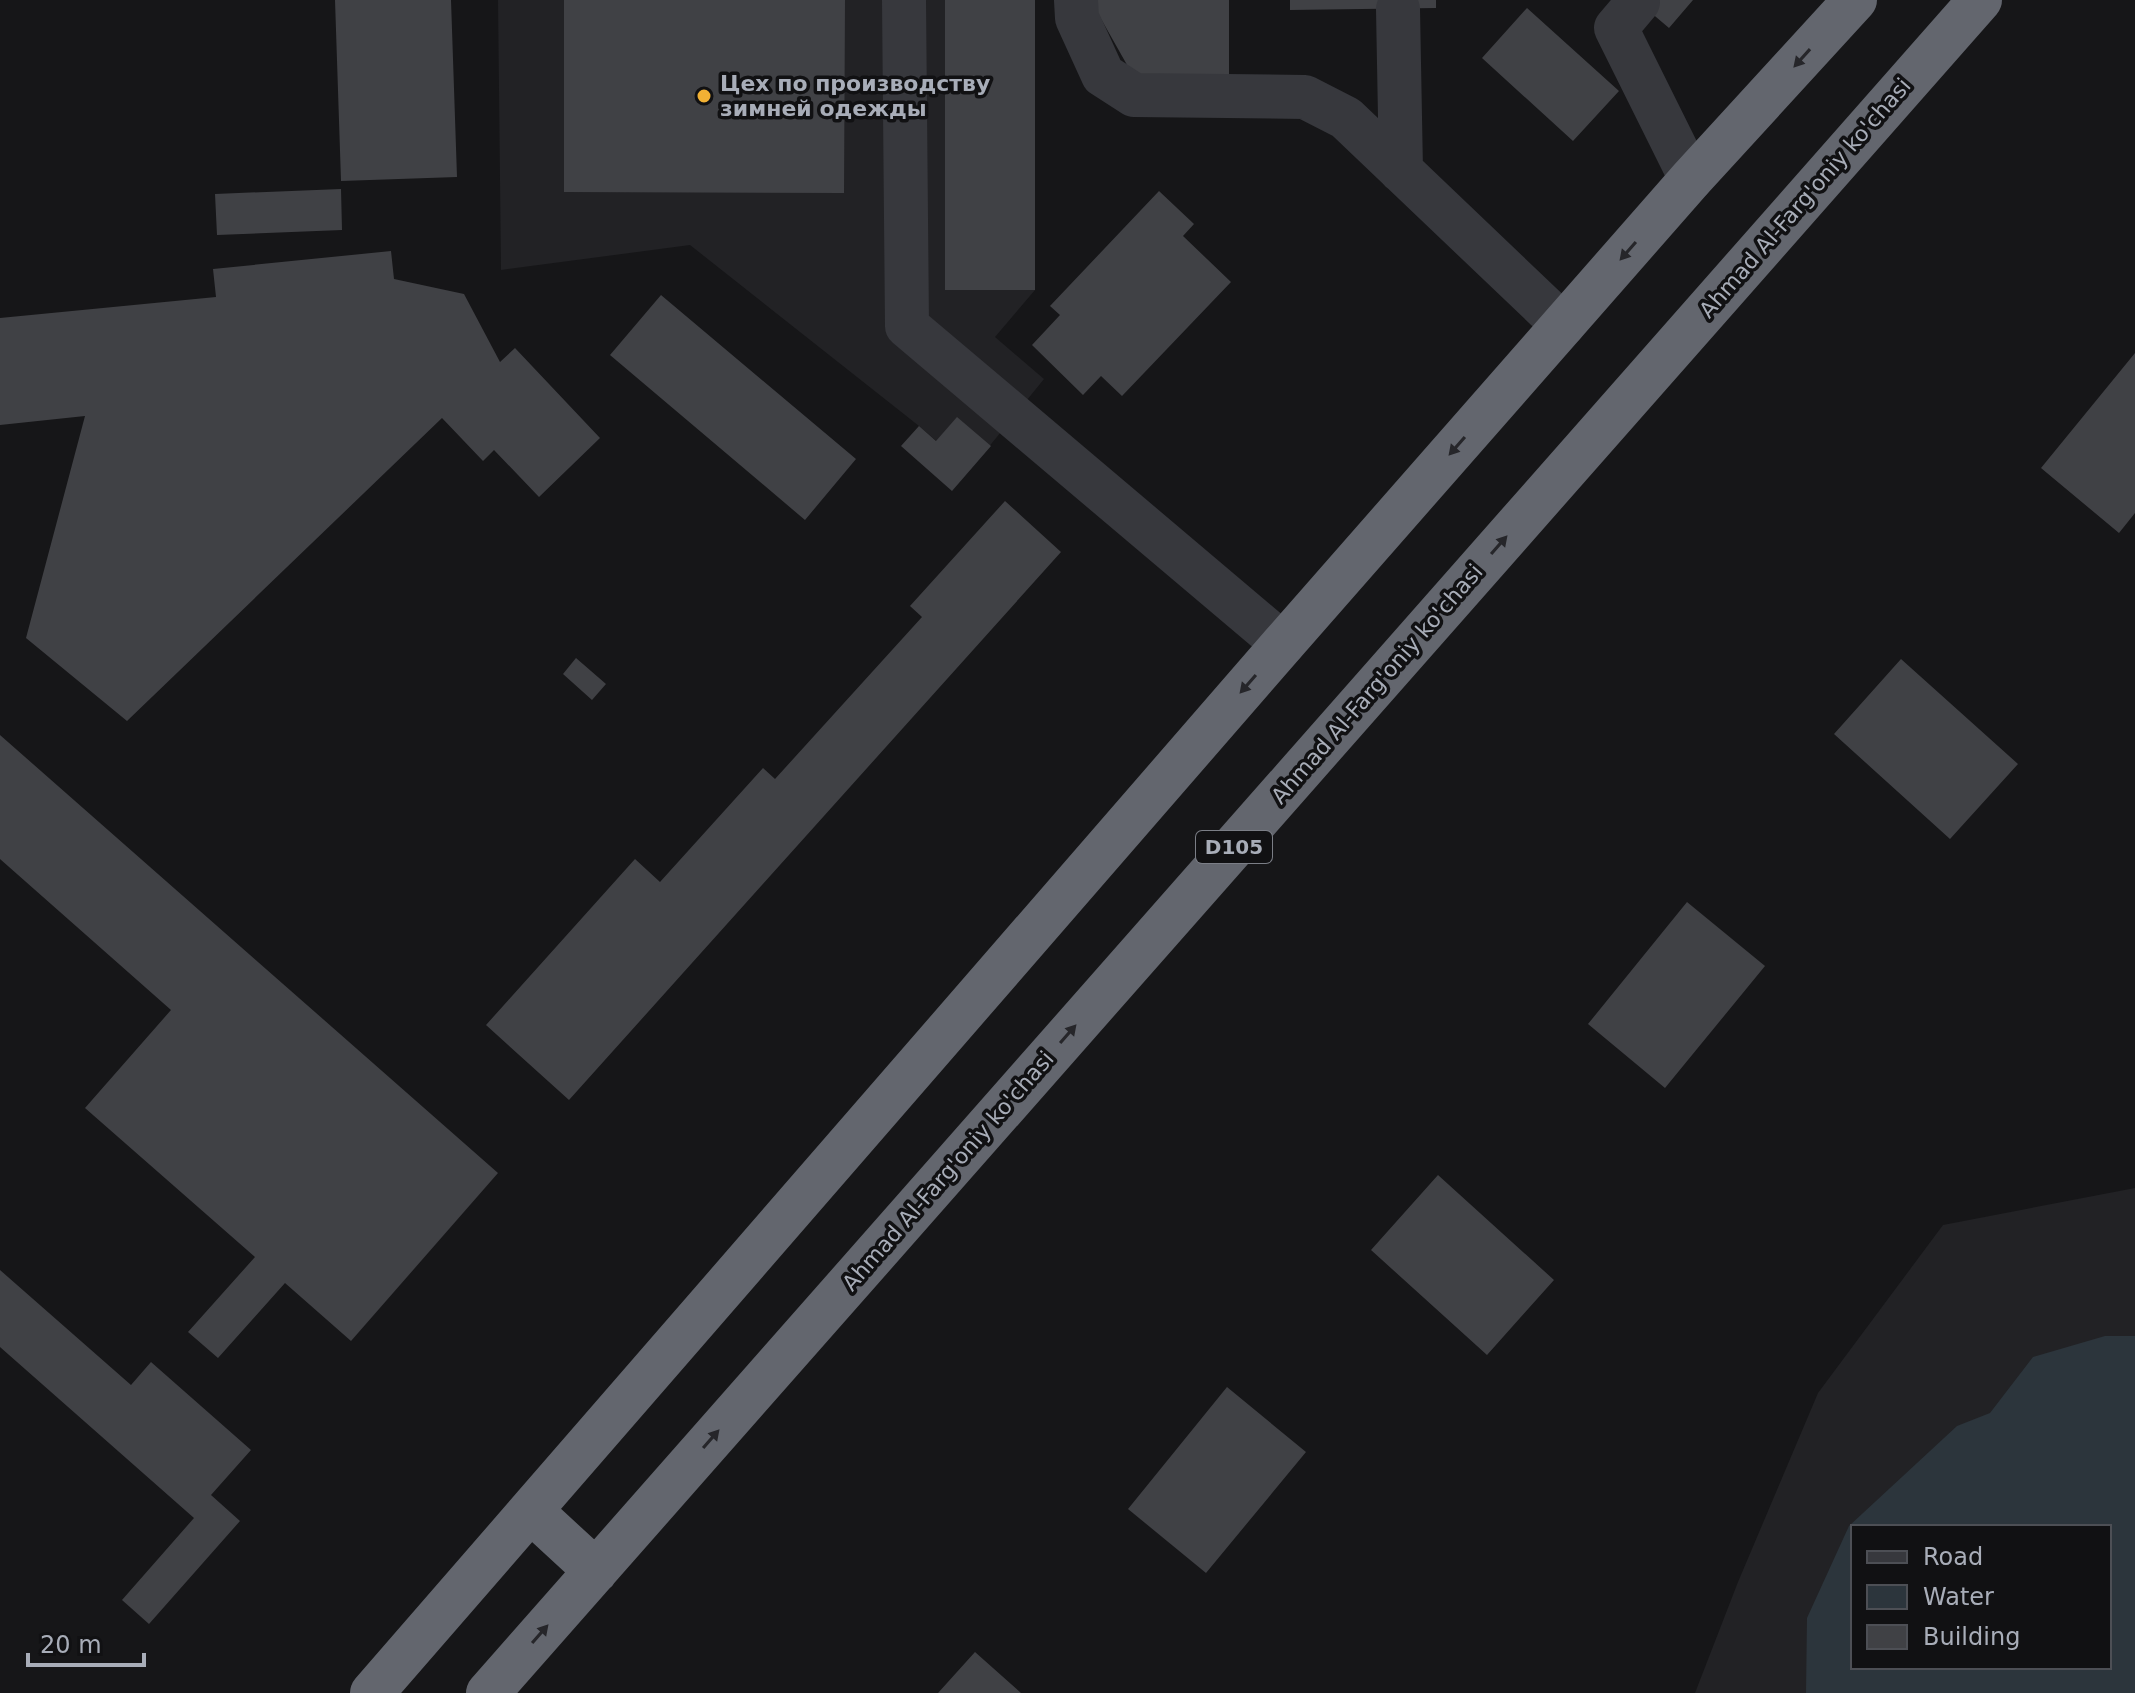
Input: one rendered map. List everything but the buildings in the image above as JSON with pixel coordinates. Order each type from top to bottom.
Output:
[{"type":"highway","points":[[372,1693],[1283,644],[1691,179],[1855,0]]},
{"type":"highway","name":"Ahmad Al-Farg'oniy ko'chasi","points":[[488,1693],[1980,0]]},
{"type":"highway","points":[[532,1512],[596,1571]]},
{"type":"lane","points":[[904,0],[907,326],[1283,644]]},
{"type":"lane","points":[[1076,0],[1077,18],[1103,75],[1134,95],[1305,97],[1346,118],[1563,325]]},
{"type":"lane","points":[[1638,2],[1616,28],[1691,179]]},
{"type":"lane","points":[[1398,9],[1401,171]]},
{"type":"shaded area","points":[[498,0],[1035,0],[1035,290],[995,337],[1044,379],[970,470],[690,245],[501,270]]},
{"type":"shaded area","points":[[2135,1188],[2135,1693],[1695,1693],[1818,1393],[1943,1225]]},
{"type":"water","points":[[2105,1336],[2135,1336],[2135,1693],[1806,1693],[1807,1618],[1849,1526],[1957,1426],[1990,1413],[2033,1357]]},
{"type":"place","name":"Цех по производству зимней одежды","points":[[704,96]]}]
